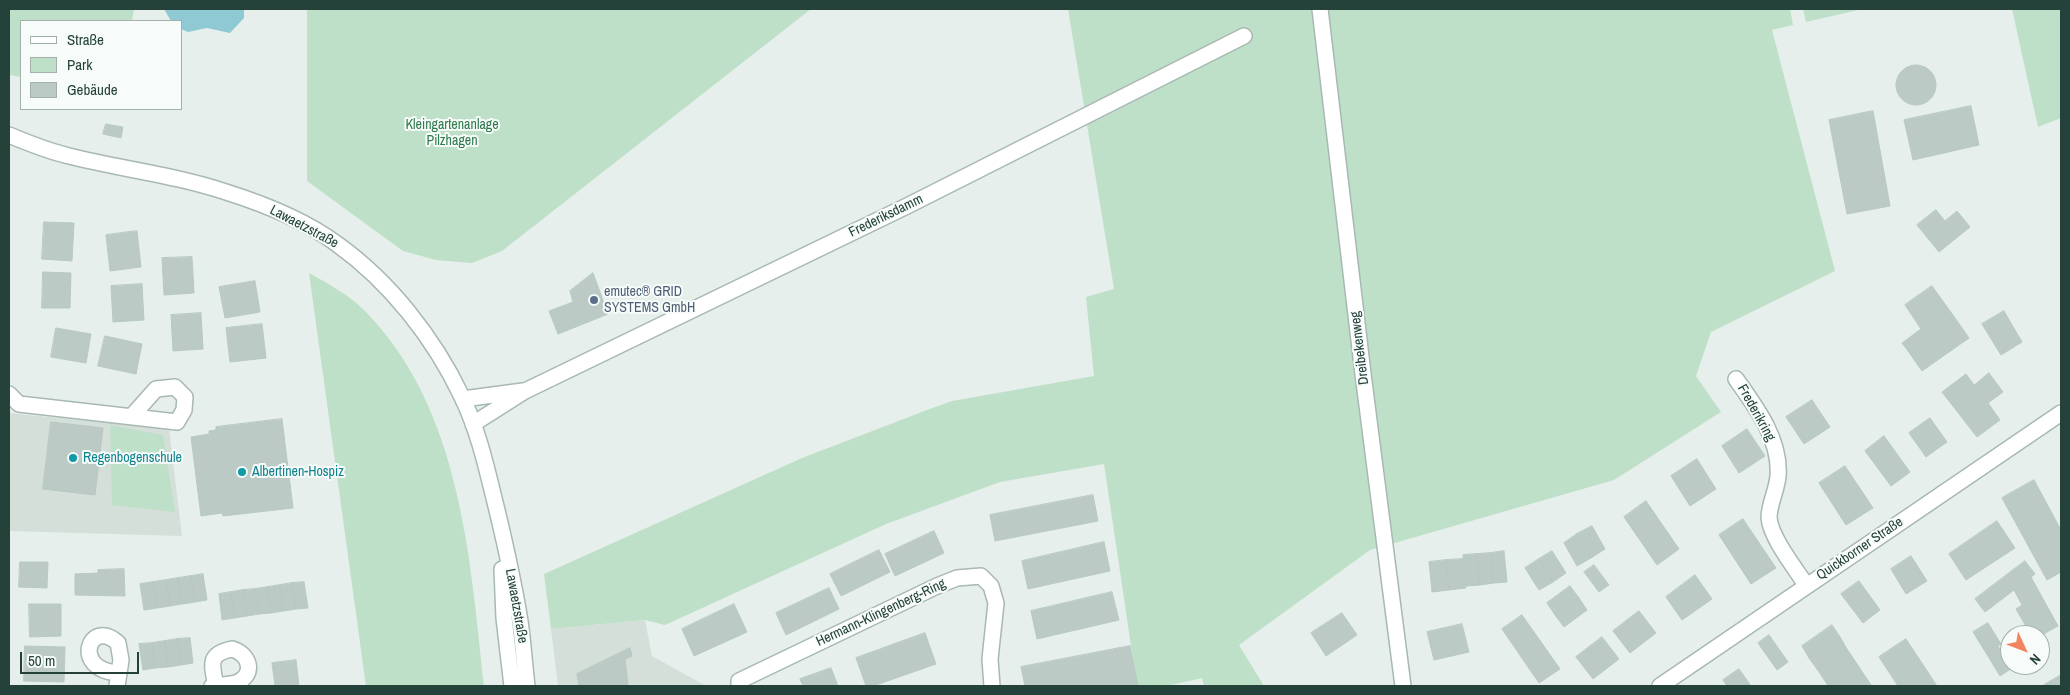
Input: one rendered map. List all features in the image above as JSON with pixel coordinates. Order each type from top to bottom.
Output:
[{"type":"street","name":"Dreibekenweg","points":[[1320,9],[1363,374],[1403,686]]},
{"type":"street","name":"Frederiksdamm","points":[[474,424],[525,391],[907,206],[1244,36]]},
{"type":"street","name":"Lawaetzstraße","points":[[9,135],[38,147],[68,156],[193,182],[273,210],[320,233],[360,262],[393,295],[437,351],[474,424],[501,526],[519,615],[527,686]]},
{"type":"street","name":"Frederikring","points":[[1736,379],[1754,404],[1772,439],[1779,461],[1778,479],[1770,518],[1774,533],[1806,585]]},
{"type":"street","name":"Frederiksdamm","points":[[463,399],[525,391]]},
{"type":"street","points":[[9,394],[19,404],[132,416]]},
{"type":"street","name":"Quickborner Straße","points":[[1660,686],[2061,413]]},
{"type":"street","name":"Lawaetzstraße","points":[[501,526],[504,618],[512,686]]},
{"type":"street","name":"Hermann-Klingenberg-Ring","points":[[739,686],[739,681],[937,586],[957,578],[981,576],[991,586],[996,603],[990,659],[992,686]]},
{"type":"shaded area","points":[[9,413],[169,429],[182,536],[9,531]]},
{"type":"shaded area","points":[[645,620],[652,656],[706,686],[558,686],[551,629]]},
{"type":"green space","points":[[9,9],[134,9],[132,20],[20,20],[20,77],[9,75]]},
{"type":"green space","name":"Kleingartenanlage Pilzhagen","points":[[307,9],[811,9],[502,251],[472,263],[436,260],[403,251],[307,181]]},
{"type":"green space","points":[[1068,9],[1790,9],[1793,25],[1772,30],[1835,271],[1711,332],[1696,376],[1721,412],[1614,480],[1370,550],[1239,645],[1264,686],[1204,686],[1202,678],[1167,686],[1137,686],[1104,464],[1000,482],[886,524],[665,625],[645,620],[551,629],[544,574],[802,458],[952,401],[1094,376],[1086,297],[1114,289]]},
{"type":"green space","points":[[1803,9],[1863,9],[1806,22]]},
{"type":"green space","points":[[2012,9],[2061,9],[2061,118],[2038,127]]},
{"type":"green space","points":[[309,273],[346,295],[365,311],[397,350],[422,393],[441,439],[455,487],[466,536],[484,686],[366,686]]},
{"type":"green space","points":[[110,425],[163,435],[175,512],[112,505]]},
{"type":"water","points":[[164,9],[244,9],[244,18],[230,33],[207,28],[188,32],[182,29],[182,20],[170,20]]},
{"type":"building","points":[[1912,65],[1920,65],[1927,68],[1933,74],[1936,85],[1933,96],[1927,102],[1920,105],[1912,105],[1905,102],[1899,96],[1896,89],[1896,81],[1899,74],[1905,68]]},
{"type":"building","points":[[1971,106],[1979,145],[1913,160],[1904,120]]},
{"type":"building","points":[[1873,111],[1890,206],[1847,214],[1829,120]]},
{"type":"building","points":[[106,124],[123,127],[121,138],[103,134]]},
{"type":"building","points":[[1936,210],[1945,221],[1957,211],[1970,227],[1939,252],[1917,225]]},
{"type":"building","points":[[44,222],[74,223],[72,261],[42,259]]},
{"type":"building","points":[[137,231],[141,267],[110,271],[106,235]]},
{"type":"building","points":[[192,257],[194,293],[164,295],[162,258]]},
{"type":"building","points":[[43,272],[71,273],[70,308],[42,308]]},
{"type":"building","points":[[593,273],[608,314],[558,334],[549,311],[573,302],[570,291]]},
{"type":"building","points":[[255,281],[260,312],[225,318],[219,287]]},
{"type":"building","points":[[142,284],[144,320],[113,322],[111,286]]},
{"type":"building","points":[[1932,286],[1955,318],[1908,351],[1902,343],[1921,329],[1905,305]]},
{"type":"building","points":[[2004,311],[2022,342],[2001,355],[1982,324]]},
{"type":"building","points":[[201,313],[203,349],[173,351],[171,315]]},
{"type":"building","points":[[1955,318],[1969,338],[1922,371],[1908,351]]},
{"type":"building","points":[[262,324],[266,358],[230,362],[226,328]]},
{"type":"building","points":[[56,328],[91,334],[86,363],[51,357]]},
{"type":"building","points":[[105,336],[142,344],[136,374],[98,366]]},
{"type":"building","points":[[1989,373],[2003,392],[1988,403],[2000,420],[1977,437],[1942,392],[1966,374],[1974,385]]},
{"type":"building","points":[[1812,400],[1830,427],[1804,444],[1786,417]]},
{"type":"building","points":[[1930,418],[1947,442],[1926,457],[1909,433]]},
{"type":"building","name":"Albertinen-Hospiz","points":[[282,419],[293,508],[223,516],[222,513],[201,516],[191,437],[209,434],[209,431],[216,430],[216,427]]},
{"type":"building","name":"Regenbogenschule","points":[[51,422],[103,428],[95,495],[43,489]]},
{"type":"building","points":[[1747,429],[1765,456],[1739,473],[1722,446]]},
{"type":"building","points":[[1884,436],[1910,472],[1891,486],[1865,451]]},
{"type":"building","points":[[1697,459],[1716,489],[1690,506],[1671,476]]},
{"type":"building","points":[[1845,466],[1873,508],[1846,525],[1819,483]]},
{"type":"building","points":[[2034,480],[2061,530],[2061,572],[2047,580],[2002,498]]},
{"type":"building","points":[[1093,495],[1098,521],[995,541],[990,515]]},
{"type":"building","points":[[1646,501],[1679,549],[1657,565],[1624,517]]},
{"type":"building","points":[[1743,519],[1776,568],[1751,584],[1719,535]]},
{"type":"building","points":[[1997,521],[2015,548],[1966,580],[1949,554]]},
{"type":"building","points":[[1592,526],[1605,549],[1591,558],[1577,534]]},
{"type":"building","points":[[934,531],[944,553],[895,576],[885,554]]},
{"type":"building","points":[[1577,534],[1591,558],[1577,566],[1564,543]]},
{"type":"building","points":[[1104,542],[1110,571],[1028,589],[1022,561]]},
{"type":"building","points":[[879,550],[890,572],[841,596],[830,574]]},
{"type":"building","points":[[1504,551],[1507,582],[1494,583],[1491,553]]},
{"type":"building","points":[[1552,551],[1566,573],[1553,582],[1539,559]]},
{"type":"building","points":[[1491,553],[1494,583],[1480,585],[1477,554]]},
{"type":"building","points":[[1477,554],[1480,585],[1466,586],[1463,555]]},
{"type":"building","points":[[1911,556],[1927,581],[1906,594],[1891,569]]},
{"type":"building","points":[[1463,559],[1466,588],[1449,590],[1446,560]]},
{"type":"building","points":[[1539,559],[1553,582],[1539,590],[1525,568]]},
{"type":"building","points":[[1446,560],[1449,590],[1432,592],[1429,562]]},
{"type":"building","points":[[2025,561],[2035,574],[1985,612],[1975,599]]},
{"type":"building","points":[[20,562],[48,562],[47,588],[19,587]]},
{"type":"building","points":[[1594,565],[1609,585],[1599,592],[1584,572]]},
{"type":"building","points":[[124,569],[125,596],[75,595],[75,574],[98,573],[98,570]]},
{"type":"building","points":[[203,574],[207,600],[195,602],[191,576]]},
{"type":"building","points":[[1695,575],[1712,599],[1682,620],[1666,597]]},
{"type":"building","points":[[191,576],[195,602],[182,604],[178,578]]},
{"type":"building","points":[[2031,577],[2058,626],[2050,630],[2050,625],[2025,625],[2016,609],[2022,605],[2014,590]]},
{"type":"building","points":[[178,578],[182,604],[170,606],[166,580]]},
{"type":"building","points":[[166,580],[170,606],[157,608],[153,582]]},
{"type":"building","points":[[1859,581],[1880,610],[1863,623],[1841,594]]},
{"type":"building","points":[[153,582],[157,608],[144,610],[140,584]]},
{"type":"building","points":[[304,582],[308,608],[296,609],[292,583]]},
{"type":"building","points":[[292,583],[296,609],[283,611],[280,585]]},
{"type":"building","points":[[280,585],[283,611],[271,613],[268,587]]},
{"type":"building","points":[[1570,586],[1579,598],[1555,615],[1547,603]]},
{"type":"building","points":[[268,587],[271,613],[259,614],[255,589]]},
{"type":"building","points":[[829,588],[839,609],[786,635],[776,613]]},
{"type":"building","points":[[255,589],[259,614],[247,616],[243,590]]},
{"type":"building","points":[[243,590],[247,616],[234,618],[231,592]]},
{"type":"building","points":[[231,592],[234,618],[222,620],[219,594]]},
{"type":"building","points":[[1112,592],[1119,620],[1037,639],[1031,611]]},
{"type":"building","points":[[1579,598],[1587,610],[1564,627],[1555,615]]},
{"type":"building","points":[[29,604],[61,604],[61,636],[30,637]]},
{"type":"building","points":[[734,604],[747,632],[694,656],[682,629]]},
{"type":"building","points":[[1639,611],[1656,633],[1643,643],[1626,621]]},
{"type":"building","points":[[1342,613],[1357,635],[1326,656],[1311,633]]},
{"type":"building","points":[[1522,615],[1560,669],[1539,683],[1502,629]]},
{"type":"building","points":[[1626,621],[1643,643],[1630,653],[1613,631]]},
{"type":"building","points":[[1988,623],[2000,645],[1986,653],[1973,632]]},
{"type":"building","points":[[1462,624],[1469,652],[1434,660],[1427,632]]},
{"type":"building","points":[[1832,625],[1840,637],[1809,658],[1802,646]]},
{"type":"building","points":[[925,633],[936,664],[873,686],[866,686],[856,658]]},
{"type":"building","points":[[1769,635],[1788,662],[1777,670],[1758,643]]},
{"type":"building","points":[[1602,637],[1619,659],[1606,669],[1589,647]]},
{"type":"building","points":[[1840,637],[1847,649],[1817,669],[1809,658]]},
{"type":"building","points":[[190,638],[193,663],[181,665],[177,639]]},
{"type":"building","points":[[177,639],[181,665],[168,667],[165,641]]},
{"type":"building","points":[[1906,639],[1937,686],[1898,686],[1879,657]]},
{"type":"building","points":[[165,641],[168,667],[155,668],[152,643]]},
{"type":"building","points":[[152,643],[155,668],[143,670],[139,644]]},
{"type":"building","points":[[25,646],[65,647],[64,682],[24,681]]},
{"type":"building","points":[[1130,646],[1138,686],[1025,686],[1021,667]]},
{"type":"building","points":[[1998,646],[2000,649],[2000,676],[1986,653]]},
{"type":"building","points":[[1589,647],[1606,669],[1593,679],[1576,657]]},
{"type":"building","points":[[630,648],[632,656],[625,659],[628,686],[579,686],[577,674]]},
{"type":"building","points":[[1847,649],[1855,661],[1825,681],[1817,669]]},
{"type":"building","points":[[296,660],[299,686],[275,686],[272,663]]},
{"type":"building","points":[[1855,661],[1863,673],[1843,686],[1828,686],[1825,681]]},
{"type":"building","points":[[831,668],[838,686],[803,686],[800,679]]},
{"type":"building","points":[[1739,669],[1751,686],[1727,686],[1723,680]]},
{"type":"building","points":[[1863,673],[1871,685],[1843,686]]},
{"type":"building","points":[[2061,675],[2061,686],[2042,686]]},
{"type":"place","name":"emutec® GRID SYSTEMS GmbH","points":[[594,300]]},
{"type":"place","name":"Regenbogenschule","points":[[73,458]]},
{"type":"place","name":"Albertinen-Hospiz","points":[[242,472]]}]
